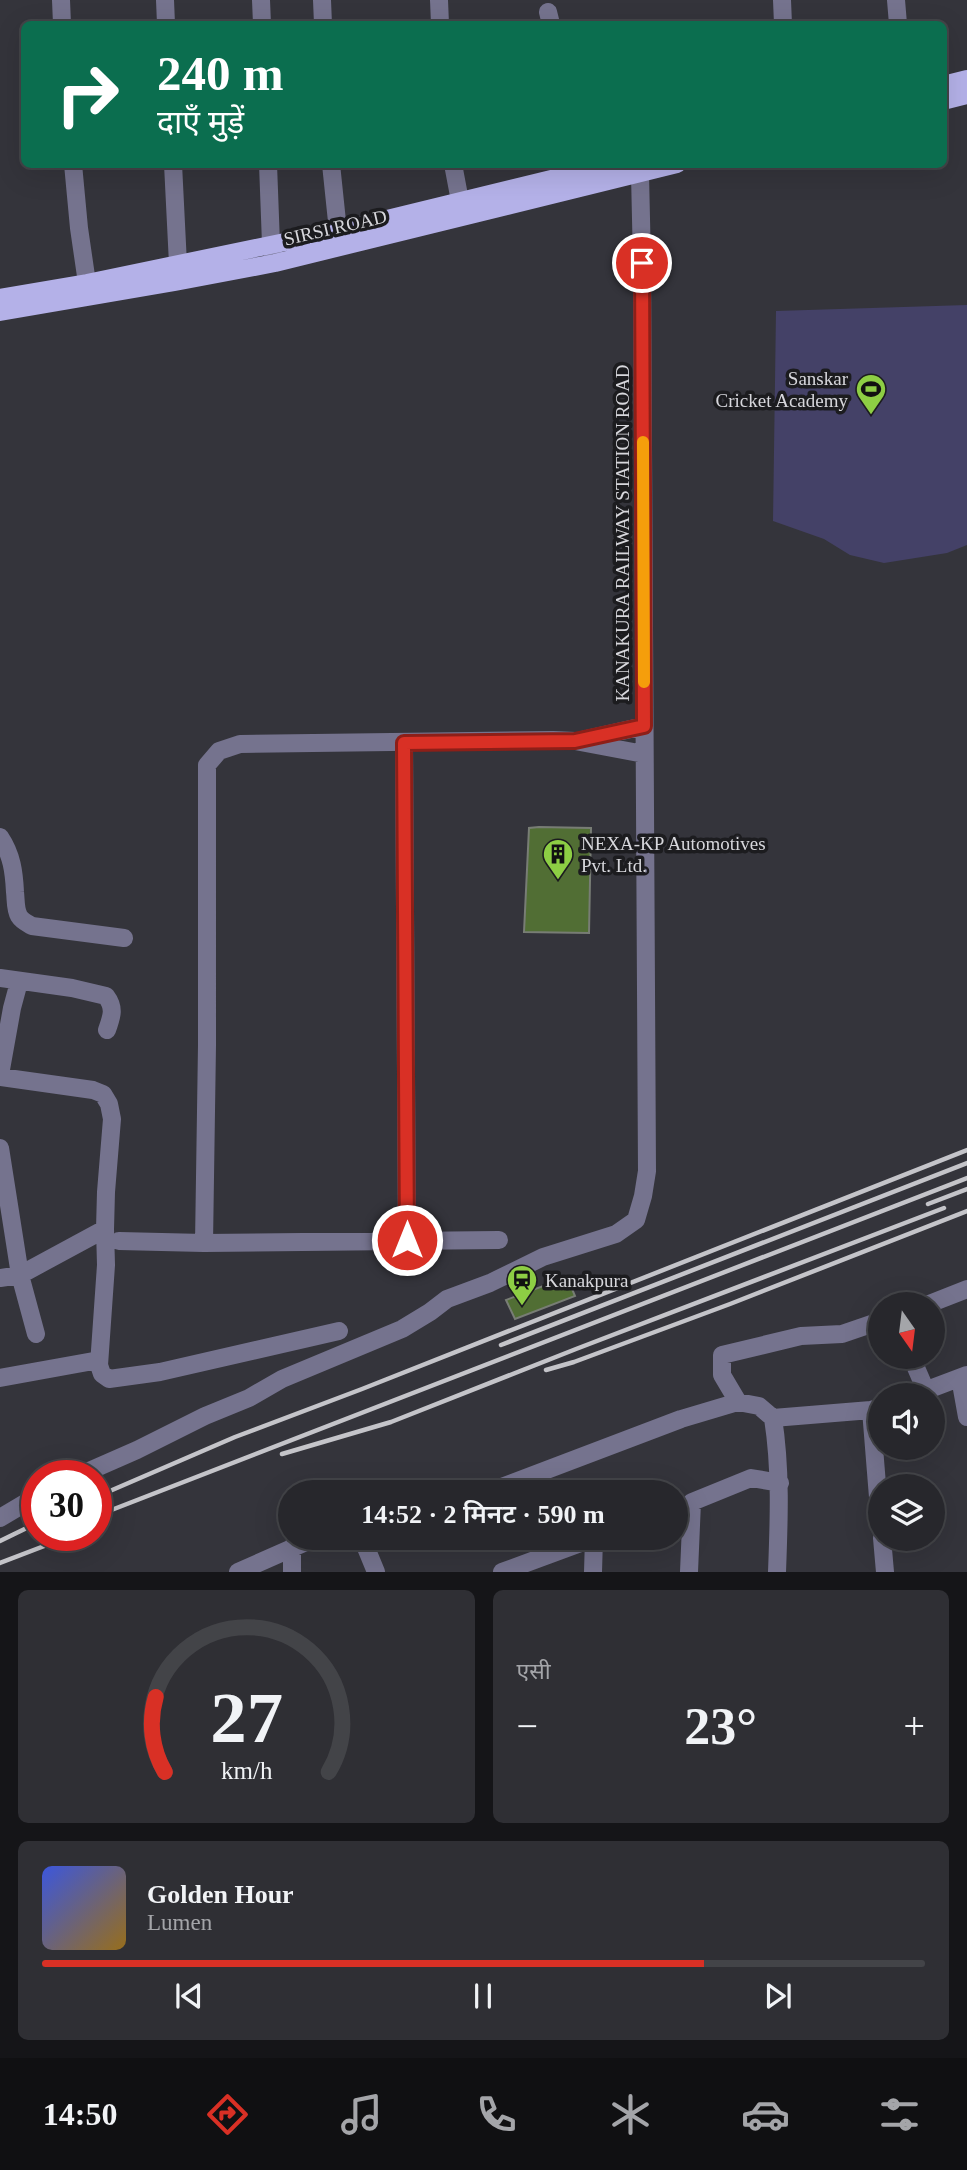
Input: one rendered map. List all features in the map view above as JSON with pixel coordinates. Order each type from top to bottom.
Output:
[{"type":"main road","points":[[947,84],[967,79]]},
{"type":"main road","points":[[947,100],[967,95]]},
{"type":"main road","name":"SIRSI ROAD","points":[[0,298],[338,232],[596,168]]},
{"type":"main road","name":"SIRSI ROAD","points":[[0,313],[275,263],[638,169]]},
{"type":"street","points":[[61,0],[62,21]]},
{"type":"street","points":[[165,0],[166,21]]},
{"type":"street","points":[[261,0],[262,21]]},
{"type":"street","points":[[322,0],[323,21]]},
{"type":"street","points":[[439,0],[440,21]]},
{"type":"street","points":[[782,0],[783,21]]},
{"type":"street","points":[[896,0],[898,21]]},
{"type":"street","points":[[73,168],[87,283]]},
{"type":"street","points":[[173,168],[178,264]]},
{"type":"street","points":[[268,168],[271,244],[275,263]]},
{"type":"street","points":[[331,168],[338,232]]},
{"type":"street","points":[[454,168],[460,201]]},
{"type":"street","name":"KANAKURA RAILWAY STATION ROAD","points":[[112,1461],[249,1398],[282,1379],[402,1329],[447,1299],[490,1283],[543,1257],[616,1234],[636,1220],[647,1171],[638,169]]},
{"type":"street","points":[[575,741],[644,726]]},
{"type":"street","points":[[204,1243],[207,765],[219,751],[240,744],[575,741],[644,754]]},
{"type":"street","points":[[404,743],[407,1240]]},
{"type":"street","points":[[0,837],[13,866],[19,917],[25,922],[32,926],[124,938]]},
{"type":"street","points":[[0,978],[72,988],[106,996],[112,1004],[113,1013],[107,1030]]},
{"type":"street","points":[[19,982],[0,1076],[93,1090],[103,1094],[109,1104],[112,1119],[106,1192],[112,1235],[106,1265],[99,1360],[102,1374],[109,1379],[119,1380],[339,1331]]},
{"type":"street","points":[[0,1148],[20,1275],[36,1334]]},
{"type":"street","points":[[0,1278],[20,1275],[112,1235],[204,1243],[499,1240]]},
{"type":"street","points":[[945,1298],[967,1289]]},
{"type":"street","points":[[738,1402],[722,1375],[722,1354],[801,1335],[842,1334],[868,1325]]},
{"type":"street","points":[[0,1378],[99,1360]]},
{"type":"street","points":[[945,1384],[964,1377],[967,1417]]},
{"type":"street","points":[[520,1480],[681,1419],[738,1402],[759,1406],[773,1418],[778,1452],[780,1483],[776,1572]]},
{"type":"street","points":[[773,1418],[868,1410]]},
{"type":"street","points":[[688,1503],[751,1478],[780,1483]]},
{"type":"street","points":[[0,1518],[21,1506]]},
{"type":"street","points":[[238,1572],[286,1550]]},
{"type":"street","points":[[292,1550],[292,1572]]},
{"type":"street","points":[[367,1550],[376,1572]]},
{"type":"street","points":[[503,1571],[561,1550]]},
{"type":"street","points":[[593,1572],[594,1550]]},
{"type":"street","points":[[688,1550],[690,1572]]},
{"type":"street","points":[[883,1551],[885,1572]]},
{"type":"shaded area","name":"Sanskar Cricket Academy","points":[[967,305],[967,545],[947,553],[884,563],[850,555],[824,539],[773,521],[776,311]]},
{"type":"building","name":"NEXA-KP Automotives Pvt. Ltd.","points":[[529,828],[591,828],[589,933],[524,932]]},
{"type":"building","points":[[567,1277],[575,1296],[515,1319],[506,1300]]},
{"type":"railway","points":[[112,1490],[235,1437],[967,1150]]},
{"type":"railway","points":[[501,1345],[967,1163]]},
{"type":"railway","points":[[112,1510],[967,1178]]},
{"type":"railway","points":[[928,1204],[967,1189]]},
{"type":"railway","points":[[282,1454],[391,1422],[944,1208]]},
{"type":"railway","points":[[546,1370],[730,1304],[967,1211]]},
{"type":"railway","points":[[0,1541],[21,1531]]},
{"type":"railway","points":[[0,1563],[31,1551]]},
{"type":"slow traffic","points":[[643,442],[644,682]]},
{"type":"place","name":"Sanskar Cricket Academy","points":[[871,416]]},
{"type":"place","name":"NEXA-KP Automotives Pvt. Ltd.","points":[[558,881]]},
{"type":"place","name":"Kanakpura","points":[[522,1307]]},
{"type":"route","points":[[407,1240],[404,743],[575,741],[644,726],[642,263]]}]
